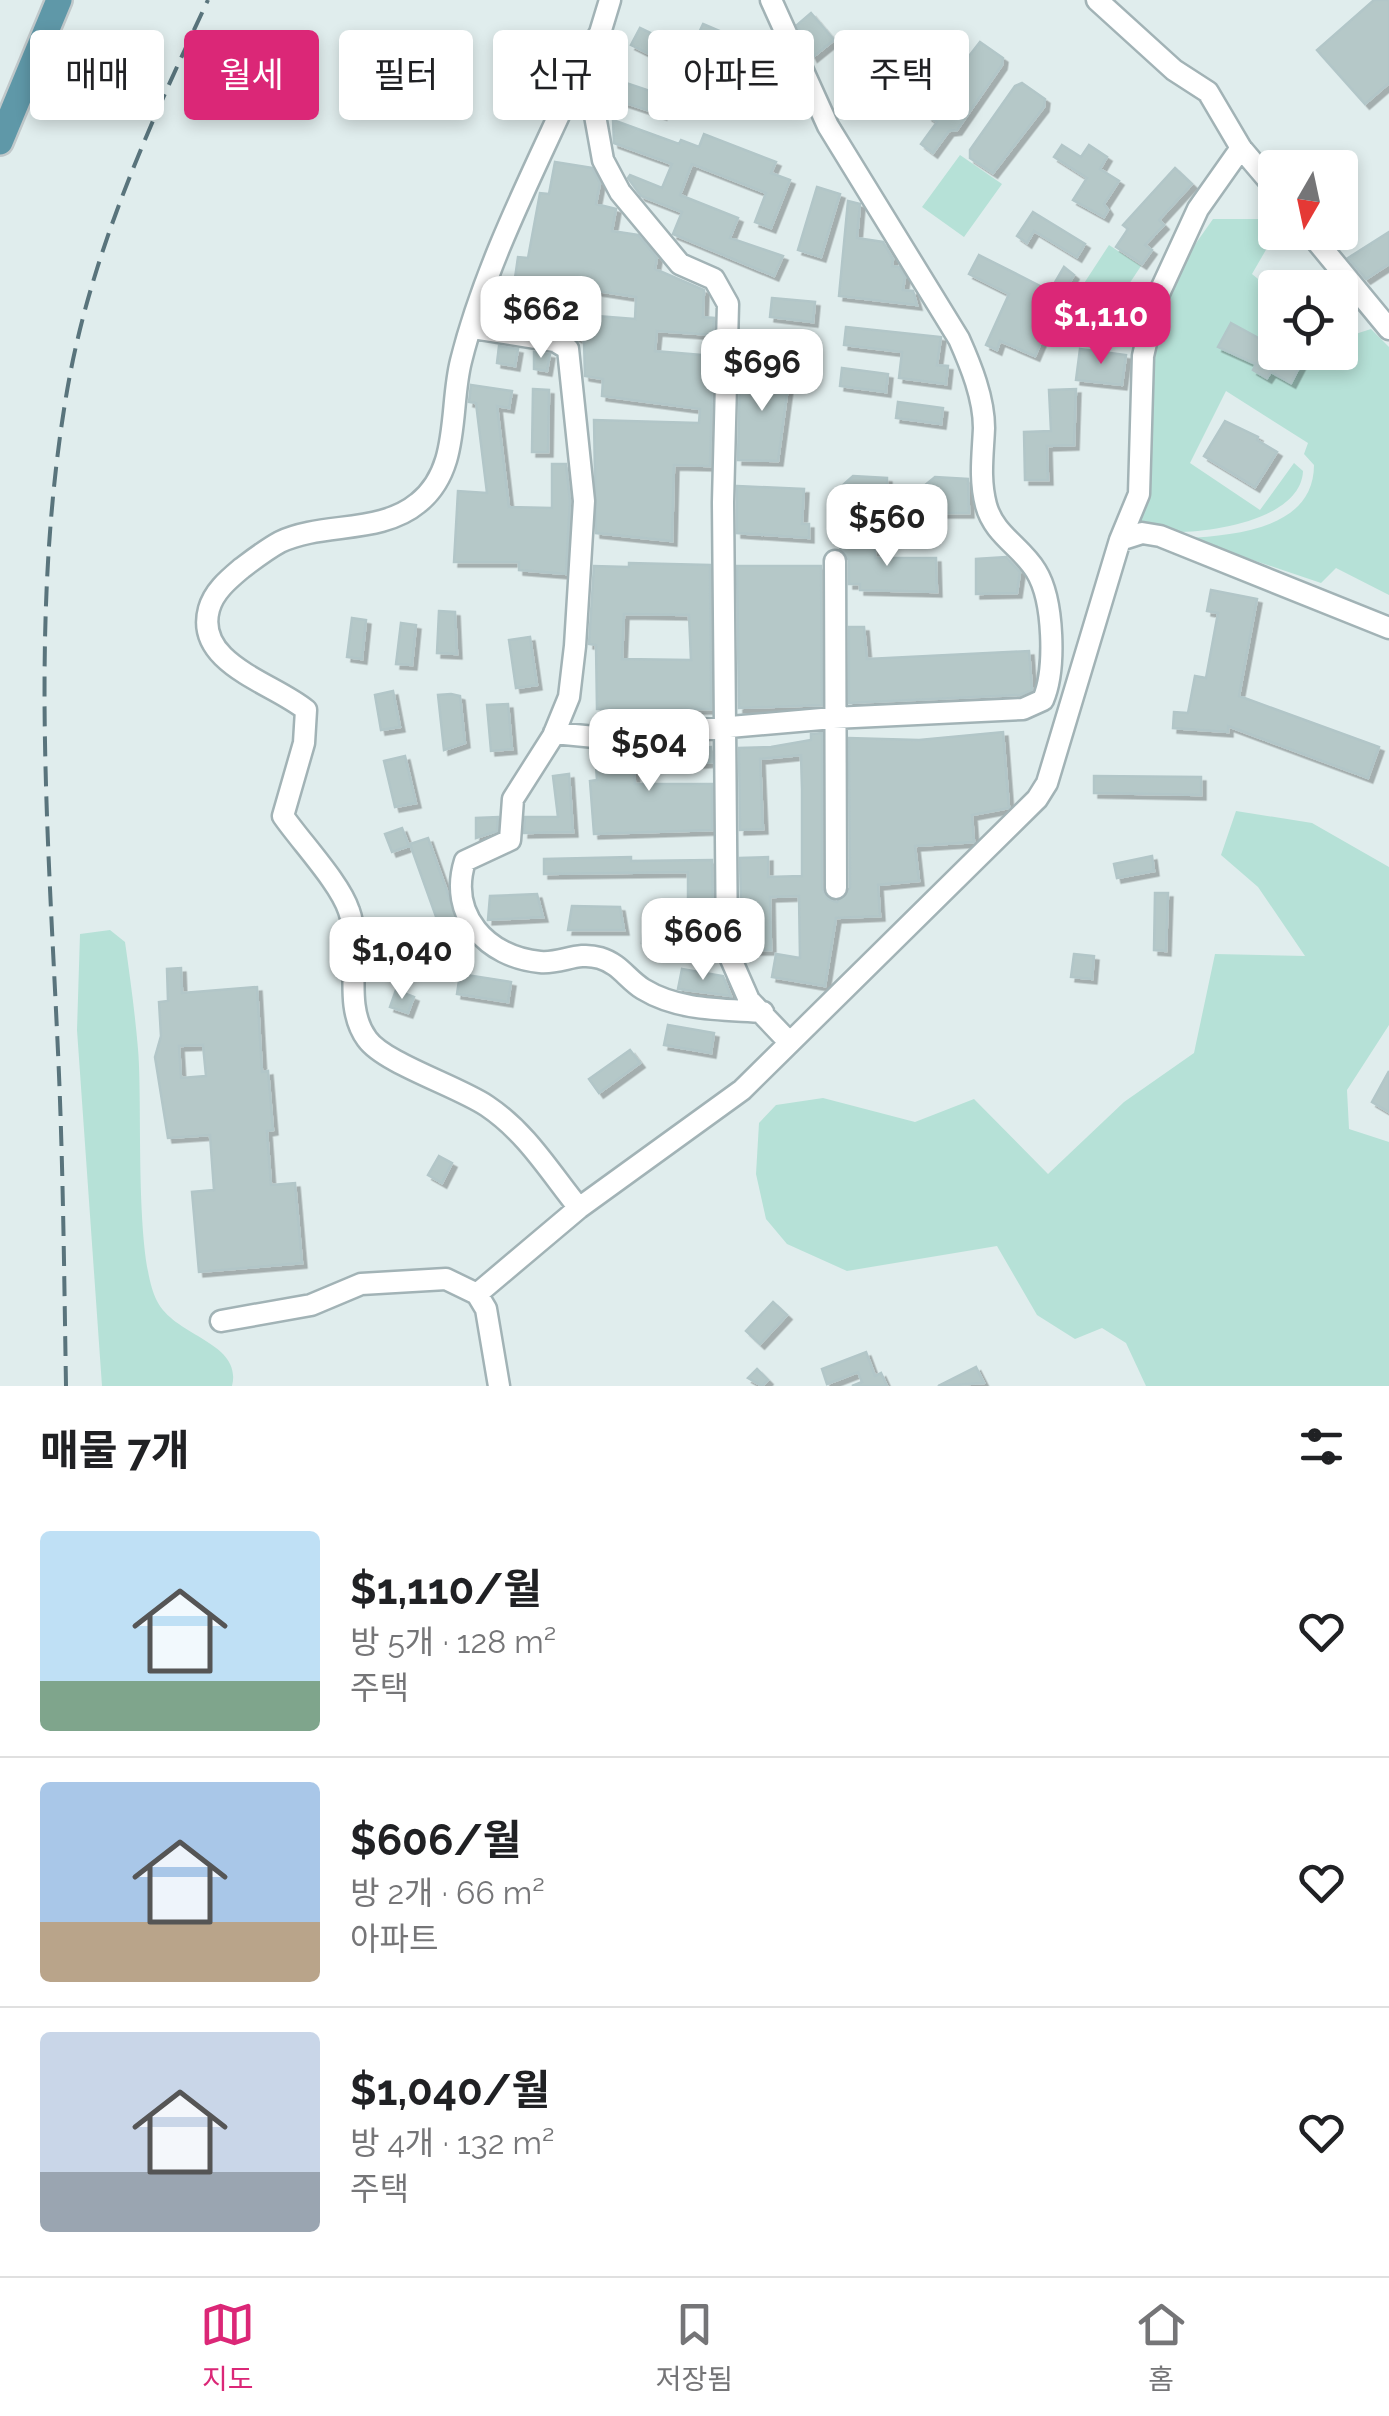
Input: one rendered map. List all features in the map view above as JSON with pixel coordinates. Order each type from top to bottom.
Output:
[{"type":"main road","points":[[0,142],[59,0]]},
{"type":"street","points":[[601,30],[610,0]]},
{"type":"street","points":[[554,733],[604,738],[833,718],[1023,710],[1043,700],[1050,684],[1052,648],[1043,589],[1036,571],[994,527],[986,506],[981,476],[984,425],[974,375],[960,339],[828,126],[771,0]]},
{"type":"street","points":[[1097,0],[1174,70],[1208,92],[1241,148],[1258,168]]},
{"type":"street","points":[[557,120],[500,250],[461,362],[443,472],[418,504],[379,521],[282,541],[224,582],[209,610],[210,640],[220,657],[286,692],[306,710],[304,743],[284,816],[349,908],[356,942],[356,1007],[365,1038],[382,1053],[445,1080],[523,1132],[579,1208]]},
{"type":"street","points":[[596,120],[603,160],[620,192],[680,264],[714,279],[728,304],[722,502],[726,950],[749,1000],[789,1042]]},
{"type":"street","points":[[478,1294],[579,1208],[742,1090],[1036,799],[1046,783],[1120,540],[1139,494],[1142,356],[1156,300],[1198,209],[1241,148]]},
{"type":"street","points":[[1324,250],[1389,329]]},
{"type":"street","points":[[472,328],[556,341],[568,349],[584,501],[569,697],[554,733],[513,800],[510,840],[465,862],[462,904],[473,930],[498,950],[541,962],[580,953],[604,959],[662,998],[696,1008],[763,1012]]},
{"type":"street","points":[[1120,540],[1142,533],[1160,536],[1389,628]]},
{"type":"street","points":[[835,562],[836,888]]},
{"type":"street","points":[[221,1321],[311,1305],[361,1284],[446,1279],[478,1294],[486,1310],[499,1386]]},
{"type":"green space","points":[[960,155],[1002,184],[964,237],[922,207]]},
{"type":"green space","points":[[1213,219],[1258,219],[1258,250],[1266,250],[1252,274],[1258,279],[1258,370],[1358,370],[1358,333],[1371,329],[1389,347],[1389,595],[1336,568],[1321,583],[1187,538],[1269,524],[1301,503],[1311,486],[1314,465],[1304,454],[1308,443],[1226,391],[1190,463],[1260,510],[1294,463],[1303,471],[1298,487],[1271,512],[1230,526],[1172,532],[1134,522],[1152,349],[1177,270]]},
{"type":"green space","points":[[1109,245],[1141,266],[1096,334],[1064,314]]},
{"type":"green space","points":[[1236,811],[1312,823],[1389,867],[1389,1025],[1347,1090],[1349,1129],[1389,1142],[1389,1386],[1146,1386],[1126,1343],[1102,1328],[1075,1339],[1037,1315],[997,1246],[847,1271],[787,1244],[766,1219],[756,1174],[759,1123],[776,1105],[823,1098],[915,1122],[974,1099],[1048,1174],[1124,1102],[1194,1053],[1215,954],[1305,956],[1258,887],[1221,855]]},
{"type":"green space","points":[[110,930],[125,942],[134,1009],[142,1217],[150,1280],[166,1313],[227,1359],[233,1371],[232,1386],[102,1386],[77,1030],[80,934]]},
{"type":"building","points":[[1374,0],[1389,0],[1389,83],[1365,104],[1317,50]]},
{"type":"building","points":[[811,13],[834,40],[814,56],[814,30],[800,30],[797,25]]},
{"type":"building","points":[[640,28],[648,32],[648,53],[631,45]]},
{"type":"building","points":[[980,42],[1003,58],[969,113],[969,56]]},
{"type":"building","points":[[1022,83],[1045,99],[1044,107],[993,173],[970,158],[970,150],[1015,86]]},
{"type":"building","points":[[628,84],[648,90],[648,110],[628,104]]},
{"type":"building","points":[[613,120],[679,144],[681,140],[699,147],[704,134],[776,162],[771,173],[790,180],[771,228],[755,222],[766,193],[692,164],[680,195],[738,218],[730,238],[783,256],[774,276],[673,234],[682,212],[641,196],[628,178],[630,175],[662,188],[672,164],[614,143]]},
{"type":"building","points":[[934,120],[964,120],[957,130],[949,131],[933,153],[921,144],[937,122]]},
{"type":"building","points":[[1062,145],[1081,157],[1089,145],[1107,157],[1100,169],[1119,181],[1104,204],[1108,210],[1104,217],[1073,200],[1087,178],[1054,157]]},
{"type":"building","points":[[555,162],[592,168],[600,183],[596,204],[616,209],[612,231],[638,235],[657,258],[655,269],[704,290],[703,317],[714,318],[713,335],[657,331],[655,351],[713,356],[710,466],[674,465],[672,541],[596,533],[594,420],[699,423],[700,409],[602,396],[603,379],[585,376],[584,341],[558,328],[535,324],[535,311],[635,319],[636,297],[515,278],[518,257],[528,258],[540,193],[549,194]]},
{"type":"building","points":[[1175,168],[1192,184],[1159,220],[1164,225],[1145,245],[1152,250],[1142,264],[1116,247],[1128,229],[1123,225]]},
{"type":"building","points":[[817,187],[840,194],[821,257],[798,250]]},
{"type":"building","points":[[848,201],[860,204],[857,238],[883,242],[893,259],[892,266],[899,267],[905,277],[903,290],[913,291],[917,305],[839,296]]},
{"type":"building","points":[[1033,212],[1085,244],[1077,257],[1034,231],[1027,243],[1017,236]]},
{"type":"building","points":[[1389,232],[1389,264],[1366,279],[1348,258]]},
{"type":"building","points":[[979,255],[1050,291],[1064,267],[1074,275],[1047,319],[1050,321],[1035,356],[1000,341],[997,350],[986,345],[1009,294],[969,274]]},
{"type":"building","points":[[772,298],[815,302],[813,322],[770,317]]},
{"type":"building","points":[[498,305],[524,309],[522,322],[497,318]]},
{"type":"building","points":[[1231,323],[1258,338],[1258,370],[1298,370],[1291,383],[1271,372],[1267,378],[1253,370],[1256,364],[1218,347]]},
{"type":"building","points":[[846,327],[941,337],[937,365],[948,366],[946,384],[899,378],[902,352],[844,345]]},
{"type":"building","points":[[499,346],[518,349],[515,366],[497,363]]},
{"type":"building","points":[[1080,349],[1126,355],[1122,385],[1076,380]]},
{"type":"building","points":[[534,352],[550,354],[547,371],[534,369]]},
{"type":"building","points":[[842,368],[888,374],[886,392],[840,386]]},
{"type":"building","points":[[740,370],[790,372],[778,461],[738,460]]},
{"type":"building","points":[[471,385],[512,391],[509,408],[497,406],[509,507],[552,508],[552,464],[566,464],[570,501],[566,574],[519,570],[519,562],[454,562],[458,491],[487,493],[476,403],[469,402]]},
{"type":"building","points":[[533,389],[549,390],[548,452],[532,452]]},
{"type":"building","points":[[1076,389],[1074,445],[1047,446],[1048,480],[1025,480],[1024,432],[1051,431],[1049,390]]},
{"type":"building","points":[[898,402],[943,408],[941,424],[896,418]]},
{"type":"building","points":[[1225,421],[1258,437],[1277,452],[1255,487],[1204,456]]},
{"type":"building","points":[[853,476],[887,478],[887,512],[846,513],[843,485]]},
{"type":"building","points":[[935,477],[968,479],[969,513],[927,513],[924,486]]},
{"type":"building","points":[[737,486],[804,489],[802,524],[809,524],[809,538],[737,533]]},
{"type":"building","points":[[840,537],[875,537],[875,558],[936,558],[937,592],[860,590],[860,584],[849,584],[849,560],[840,548]]},
{"type":"building","points":[[1006,557],[1020,572],[1017,593],[976,594],[976,559]]},
{"type":"building","points":[[629,563],[710,565],[711,709],[597,709],[596,645],[589,644],[594,566],[629,567]],"holes":[[[624,614],[689,615],[691,660],[622,659]]]},
{"type":"building","points":[[737,566],[821,566],[822,705],[739,708]]},
{"type":"building","points":[[1211,590],[1257,599],[1239,696],[1379,747],[1368,778],[1228,726],[1228,732],[1173,728],[1174,712],[1188,713],[1195,676],[1206,678],[1218,613],[1207,611]]},
{"type":"building","points":[[439,611],[455,612],[457,654],[437,653]]},
{"type":"building","points":[[352,618],[366,620],[362,659],[347,657]]},
{"type":"building","points":[[401,623],[416,625],[412,665],[396,664]]},
{"type":"building","points":[[849,627],[864,627],[867,659],[1029,651],[1032,690],[1020,695],[849,703]]},
{"type":"building","points":[[530,637],[537,685],[516,688],[509,640]]},
{"type":"building","points":[[393,691],[400,727],[381,730],[375,695]]},
{"type":"building","points":[[438,695],[460,696],[465,743],[444,750]]},
{"type":"building","points":[[508,704],[512,749],[491,751],[487,705]]},
{"type":"building","points":[[1003,732],[1009,808],[972,815],[974,842],[915,846],[919,881],[878,885],[880,916],[836,918],[825,986],[772,977],[776,954],[800,958],[799,896],[770,897],[771,950],[742,950],[740,858],[768,857],[768,877],[802,876],[802,789],[801,755],[760,759],[763,829],[740,830],[739,748],[811,740],[811,734],[822,733],[822,888],[828,899],[837,902],[850,888],[849,738],[919,740]]},
{"type":"building","points":[[672,746],[673,750],[711,747],[712,762],[634,768],[635,784],[712,784],[712,830],[594,834],[590,781],[597,780],[595,752]]},
{"type":"building","points":[[405,756],[416,803],[395,807],[384,761]]},
{"type":"building","points":[[569,774],[573,832],[524,833],[525,817],[558,817],[553,776]]},
{"type":"building","points":[[1094,776],[1201,777],[1201,795],[1094,793]]},
{"type":"building","points":[[498,817],[497,831],[476,838],[476,818]]},
{"type":"building","points":[[402,828],[409,846],[392,852],[385,834]]},
{"type":"building","points":[[428,838],[467,947],[449,953],[410,844]]},
{"type":"building","points":[[1152,856],[1154,871],[1117,878],[1114,864]]},
{"type":"building","points":[[631,857],[631,861],[712,860],[713,910],[688,910],[688,872],[544,874],[544,859]]},
{"type":"building","points":[[1155,893],[1168,893],[1166,951],[1154,950]]},
{"type":"building","points":[[537,894],[543,917],[488,920],[490,896]]},
{"type":"building","points":[[572,906],[620,907],[624,930],[568,930]]},
{"type":"building","points":[[644,925],[713,935],[713,949],[642,943]]},
{"type":"building","points":[[1074,954],[1094,956],[1092,979],[1071,977]]},
{"type":"building","points":[[181,968],[182,993],[257,987],[262,1072],[268,1071],[273,1130],[267,1131],[271,1185],[295,1183],[302,1263],[199,1272],[192,1192],[214,1190],[210,1135],[168,1138],[155,1057],[161,1036],[159,1002],[168,1001],[167,969]],"holes":[[[203,1045],[206,1076],[181,1078],[179,1046]]]},
{"type":"building","points":[[682,969],[723,976],[731,996],[678,989]]},
{"type":"building","points":[[460,974],[511,982],[508,1002],[457,994]]},
{"type":"building","points":[[396,990],[414,997],[408,1013],[390,1007]]},
{"type":"building","points":[[668,1025],[714,1033],[711,1053],[664,1045]]},
{"type":"building","points":[[630,1050],[640,1063],[599,1093],[589,1079]]},
{"type":"building","points":[[1389,1071],[1389,1112],[1372,1102]]},
{"type":"building","points":[[439,1156],[452,1163],[442,1183],[428,1175]]},
{"type":"building","points":[[773,1302],[787,1315],[760,1344],[746,1331]]},
{"type":"building","points":[[866,1352],[875,1376],[881,1373],[887,1386],[852,1386],[862,1382],[858,1372],[827,1384],[822,1369]]},
{"type":"building","points":[[976,1367],[984,1383],[938,1386]]},
{"type":"building","points":[[757,1369],[768,1380],[762,1386],[748,1378]]},
{"type":"railway","points":[[66,1386],[61,1120],[45,714],[48,555],[55,476],[76,345],[105,244],[143,145],[208,0]]}]
